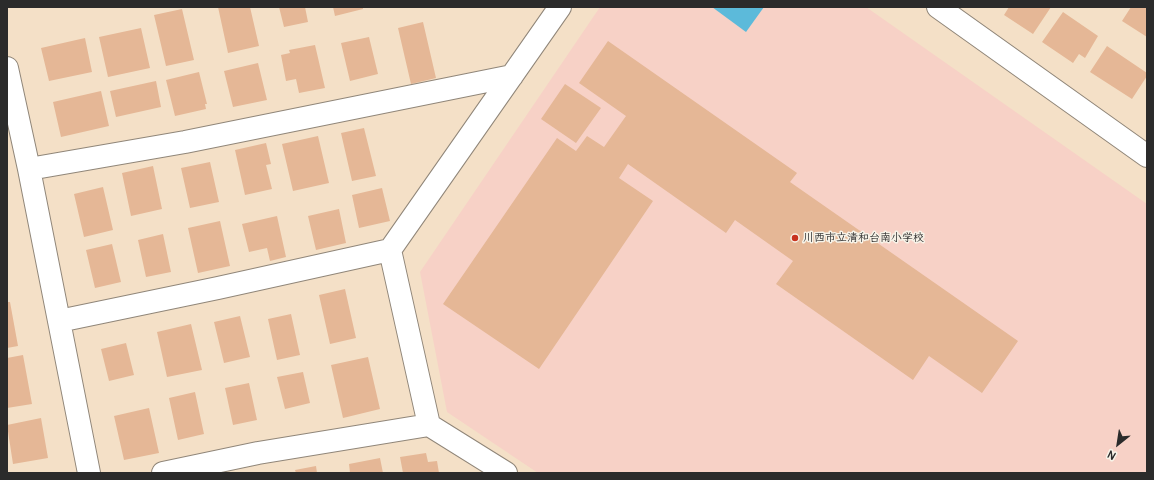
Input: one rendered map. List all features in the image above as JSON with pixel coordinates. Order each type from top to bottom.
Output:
[{"type":"street","points":[[59,320],[210,290],[390,250],[560,7]]},
{"type":"street","points":[[938,7],[1147,156]]},
{"type":"street","points":[[7,68],[89,473]]},
{"type":"street","points":[[28,169],[185,142],[512,76]]},
{"type":"street","points":[[390,250],[429,425]]},
{"type":"street","points":[[163,473],[258,453],[429,425],[506,473]]},
{"type":"shaded area","name":"川西市立清和台南小学校","points":[[600,7],[866,7],[1147,204],[1147,473],[538,473],[447,412],[420,272]]},
{"type":"water","points":[[712,7],[764,7],[746,32]]},
{"type":"building","points":[[218,7],[250,7],[259,46],[228,53]]},
{"type":"building","points":[[279,7],[305,7],[308,22],[284,27]]},
{"type":"building","points":[[333,7],[363,7],[363,9],[335,16]]},
{"type":"building","points":[[1009,7],[1051,7],[1033,34],[1004,15]]},
{"type":"building","points":[[1131,7],[1147,7],[1147,37],[1122,21]]},
{"type":"building","points":[[182,9],[194,60],[166,66],[154,15]]},
{"type":"building","points":[[1063,12],[1098,36],[1085,58],[1079,54],[1073,63],[1042,42]]},
{"type":"building","points":[[423,22],[436,78],[411,84],[398,28]]},
{"type":"building","points":[[141,28],[150,68],[108,77],[99,37]]},
{"type":"building","points":[[369,37],[378,74],[350,81],[341,43]]},
{"type":"building","points":[[85,38],[92,72],[49,81],[41,48]]},
{"type":"building","points":[[608,41],[797,173],[790,182],[1018,341],[982,393],[929,356],[913,380],[776,284],[793,261],[735,220],[726,233],[628,164],[619,178],[653,201],[539,369],[443,304],[557,138],[576,151],[587,136],[604,147],[626,116],[579,83]]},
{"type":"building","points":[[315,45],[325,88],[299,93],[296,79],[286,81],[281,55],[290,53],[289,50]]},
{"type":"building","points":[[1107,46],[1147,73],[1147,76],[1132,99],[1090,72]]},
{"type":"building","points":[[258,63],[267,100],[233,107],[224,71]]},
{"type":"building","points":[[199,72],[207,104],[205,104],[206,109],[175,116],[166,80]]},
{"type":"building","points":[[156,81],[161,107],[116,117],[110,91]]},
{"type":"building","points":[[565,84],[601,108],[576,143],[541,119]]},
{"type":"building","points":[[101,91],[109,126],[61,137],[53,102]]},
{"type":"building","points":[[364,128],[376,176],[352,181],[341,133]]},
{"type":"building","points":[[318,136],[329,183],[293,191],[282,144]]},
{"type":"building","points":[[266,143],[271,164],[266,165],[272,189],[245,195],[235,150]]},
{"type":"building","points":[[210,162],[219,202],[190,208],[181,168]]},
{"type":"building","points":[[153,166],[162,209],[131,216],[122,173]]},
{"type":"building","points":[[103,187],[113,230],[84,237],[74,194]]},
{"type":"building","points":[[382,188],[390,221],[359,228],[352,195]]},
{"type":"building","points":[[339,209],[346,243],[316,250],[308,216]]},
{"type":"building","points":[[277,216],[286,257],[270,261],[267,248],[249,252],[242,224]]},
{"type":"building","points":[[220,221],[230,266],[198,273],[188,228]]},
{"type":"building","points":[[163,234],[171,272],[146,277],[138,240]]},
{"type":"building","points":[[112,244],[121,282],[95,288],[86,250]]},
{"type":"building","points":[[345,289],[356,338],[330,344],[319,295]]},
{"type":"building","points":[[7,302],[10,302],[18,346],[7,348]]},
{"type":"building","points":[[291,314],[300,355],[277,360],[268,319]]},
{"type":"building","points":[[240,316],[250,357],[224,363],[214,322]]},
{"type":"building","points":[[191,324],[202,370],[167,377],[157,332]]},
{"type":"building","points":[[126,343],[134,375],[109,381],[101,349]]},
{"type":"building","points":[[23,355],[32,404],[7,408],[7,358]]},
{"type":"building","points":[[368,357],[380,409],[343,418],[331,365]]},
{"type":"building","points":[[303,372],[310,403],[285,409],[277,377]]},
{"type":"building","points":[[249,383],[257,420],[233,425],[225,388]]},
{"type":"building","points":[[195,392],[204,434],[178,440],[169,398]]},
{"type":"building","points":[[149,408],[159,453],[124,460],[114,416]]},
{"type":"building","points":[[41,418],[48,458],[13,464],[7,425]]},
{"type":"building","points":[[426,453],[428,462],[437,461],[439,473],[403,473],[400,457]]},
{"type":"building","points":[[380,458],[383,473],[350,473],[349,464]]},
{"type":"building","points":[[316,466],[317,473],[296,473],[295,470]]},
{"type":"place","name":"川西市立清和台南小学校","points":[[795,238]]}]
